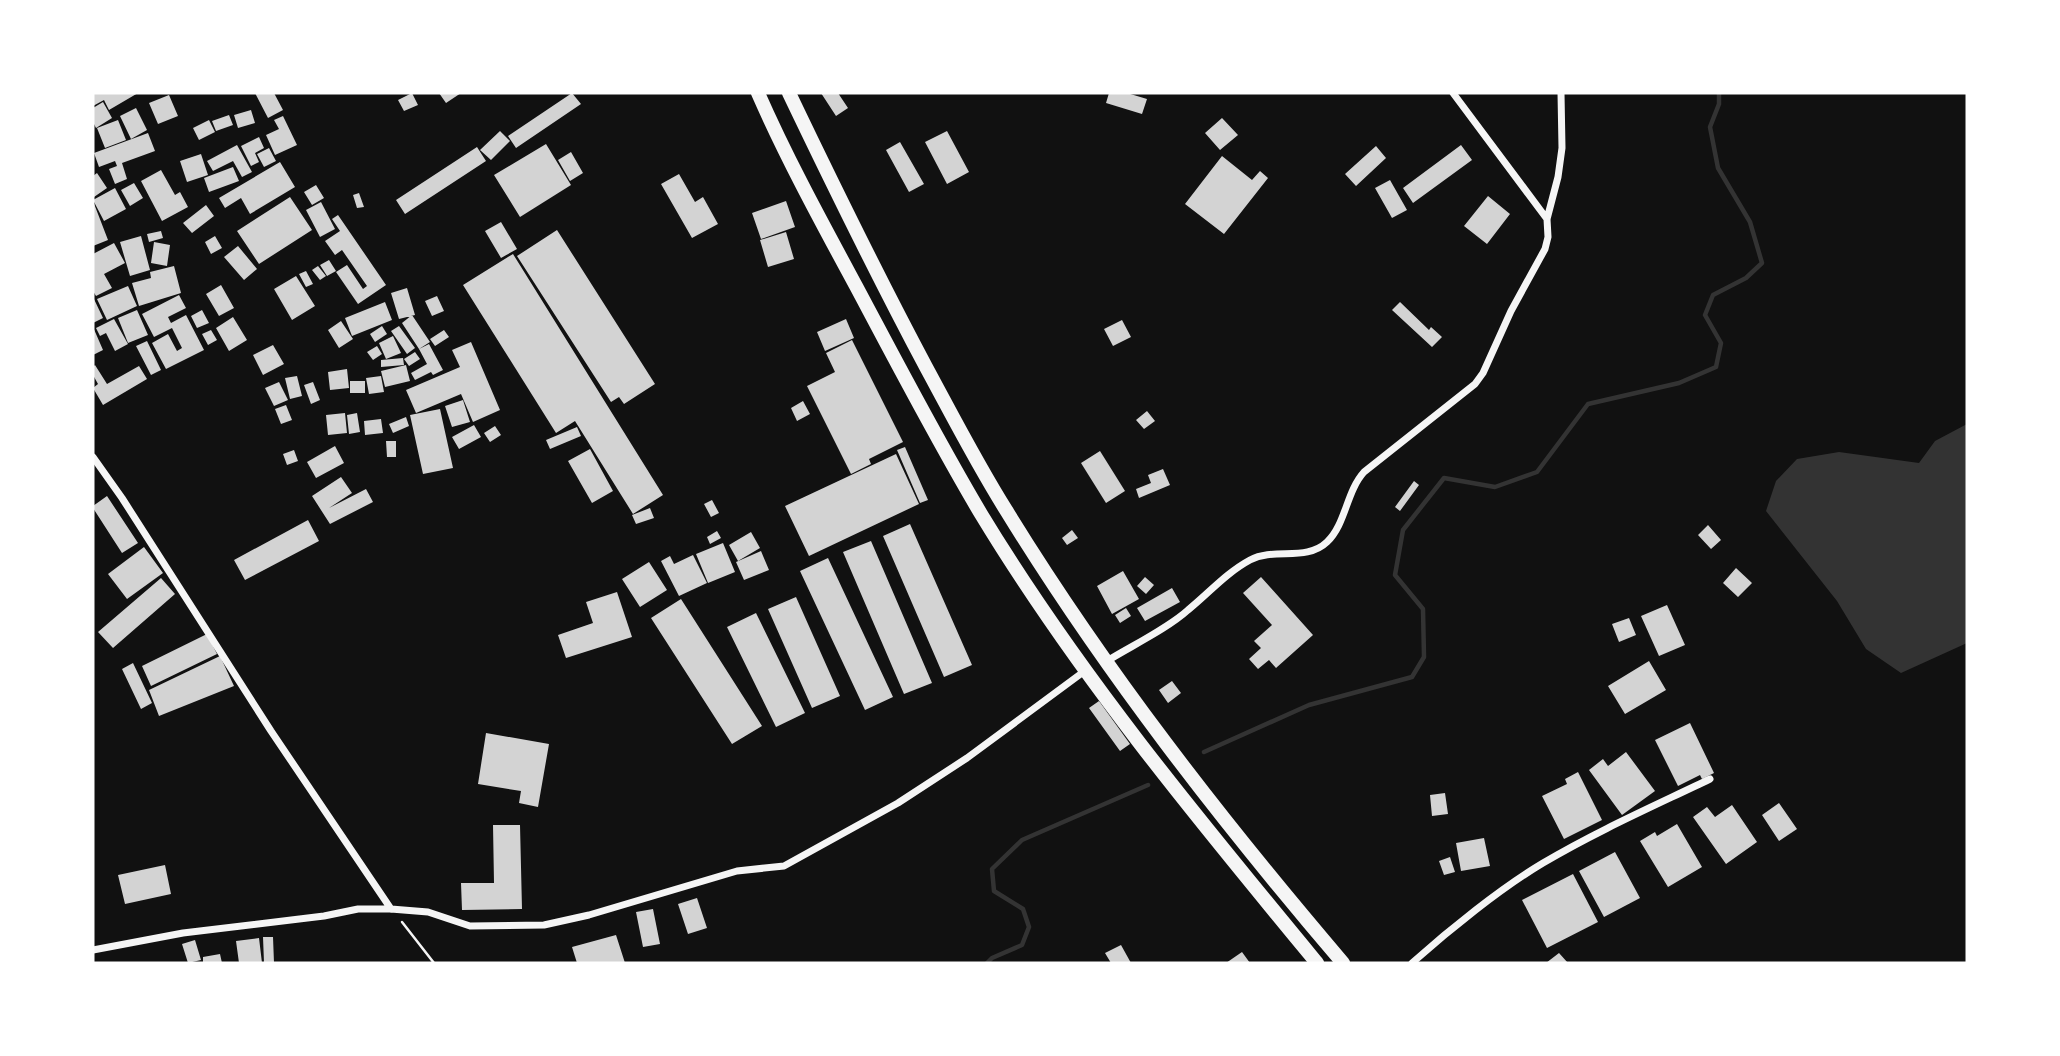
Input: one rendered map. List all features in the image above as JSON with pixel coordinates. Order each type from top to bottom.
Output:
[{"type":"main road","points":[[758,93],[806,192],[981,514],[1031,591],[1184,803],[1317,963]]},
{"type":"main road","points":[[789,93],[870,261],[1004,509],[1106,662],[1199,789],[1343,963]]},
{"type":"street","points":[[1453,93],[1546,219]]},
{"type":"street","points":[[1106,662],[1187,612],[1214,584],[1248,561],[1266,555],[1309,552],[1325,544],[1339,524],[1355,483],[1364,472],[1475,384],[1545,249],[1548,237],[1546,219],[1558,177],[1562,148],[1562,93]]},
{"type":"street","points":[[93,457],[271,731],[391,909]]},
{"type":"street","points":[[93,950],[224,926],[324,916],[358,909],[428,912],[470,926],[544,925],[589,915],[737,871],[784,866],[898,803],[967,758],[1086,669]]},
{"type":"street","points":[[1412,963],[1507,887],[1542,863],[1710,779]]},
{"type":"path","points":[[391,909],[434,963]]},
{"type":"shaded area","points":[[1967,424],[1967,643],[1901,673],[1866,649],[1837,601],[1766,511],[1776,481],[1797,459],[1839,452],[1919,463],[1935,441]]},
{"type":"building","points":[[93,93],[138,93],[109,110],[104,100],[93,106]]},
{"type":"building","points":[[255,93],[274,93],[283,110],[268,118]]},
{"type":"building","points":[[412,93],[418,105],[404,111],[398,100]]},
{"type":"building","points":[[439,93],[461,93],[446,103]]},
{"type":"building","points":[[572,93],[581,104],[516,148],[508,136]]},
{"type":"building","points":[[821,93],[838,93],[848,108],[836,116]]},
{"type":"building","points":[[1109,93],[1127,93],[1147,99],[1142,114],[1106,103]]},
{"type":"building","points":[[169,95],[178,116],[158,124],[149,103]]},
{"type":"building","points":[[103,102],[112,118],[96,128],[93,108]]},
{"type":"building","points":[[136,108],[147,130],[131,139],[120,116]]},
{"type":"building","points":[[251,110],[255,123],[238,128],[234,115]]},
{"type":"building","points":[[229,115],[233,125],[216,131],[212,121]]},
{"type":"building","points":[[283,116],[297,145],[275,155],[266,135],[279,129],[274,120]]},
{"type":"building","points":[[1222,118],[1238,135],[1220,150],[1205,133]]},
{"type":"building","points":[[118,120],[126,140],[105,148],[97,128]]},
{"type":"building","points":[[209,120],[215,132],[199,140],[193,128]]},
{"type":"building","points":[[500,131],[510,141],[491,160],[480,150]]},
{"type":"building","points":[[947,131],[969,172],[947,184],[925,142]]},
{"type":"building","points":[[148,133],[155,151],[122,163],[127,179],[115,184],[109,169],[117,166],[115,161],[99,167],[94,153]]},
{"type":"building","points":[[259,137],[264,148],[255,153],[259,162],[251,166],[241,146]]},
{"type":"building","points":[[900,142],[924,184],[909,192],[886,150]]},
{"type":"building","points":[[546,144],[571,185],[520,217],[494,175]]},
{"type":"building","points":[[237,145],[252,172],[242,177],[233,161],[213,171],[207,161]]},
{"type":"building","points":[[1461,145],[1472,160],[1413,203],[1403,188]]},
{"type":"building","points":[[1376,146],[1386,158],[1356,186],[1345,174]]},
{"type":"building","points":[[477,147],[486,161],[405,214],[396,200]]},
{"type":"building","points":[[269,148],[276,161],[264,167],[257,154]]},
{"type":"building","points":[[571,152],[583,173],[570,181],[558,160]]},
{"type":"building","points":[[201,154],[208,175],[187,182],[180,161]]},
{"type":"building","points":[[1222,156],[1252,180],[1260,171],[1268,178],[1224,234],[1185,204]]},
{"type":"building","points":[[280,162],[295,187],[250,214],[241,198],[225,208],[219,198]]},
{"type":"building","points":[[233,167],[239,181],[209,192],[204,178]]},
{"type":"building","points":[[161,170],[175,195],[180,192],[188,207],[162,221],[141,181]]},
{"type":"building","points":[[97,173],[107,188],[94,197],[93,176]]},
{"type":"building","points":[[679,174],[695,202],[703,197],[718,224],[692,238],[661,184]]},
{"type":"building","points":[[1390,180],[1407,210],[1392,218],[1375,188]]},
{"type":"building","points":[[134,183],[143,198],[130,206],[121,190]]},
{"type":"building","points":[[316,185],[324,198],[312,205],[304,192]]},
{"type":"building","points":[[115,188],[126,209],[104,221],[93,200]]},
{"type":"building","points":[[359,193],[364,207],[357,208],[353,195]]},
{"type":"building","points":[[1488,196],[1510,214],[1487,244],[1464,226]]},
{"type":"building","points":[[290,197],[312,230],[259,264],[237,231]]},
{"type":"building","points":[[93,201],[108,240],[93,246]]},
{"type":"building","points":[[786,201],[795,227],[761,239],[752,213]]},
{"type":"building","points":[[321,202],[335,229],[320,237],[306,210]]},
{"type":"building","points":[[206,205],[214,216],[192,233],[183,223]]},
{"type":"building","points":[[338,215],[386,285],[358,304],[336,272],[347,265],[363,289],[367,286],[342,250],[335,255],[325,241],[340,231],[332,219]]},
{"type":"building","points":[[501,222],[517,249],[501,258],[485,231]]},
{"type":"building","points":[[557,230],[655,384],[624,404],[619,397],[611,402],[517,256]]},
{"type":"building","points":[[161,231],[163,238],[149,242],[147,234]]},
{"type":"building","points":[[786,232],[794,259],[768,267],[760,240]]},
{"type":"building","points":[[141,236],[150,270],[130,276],[120,242]]},
{"type":"building","points":[[215,236],[222,248],[211,254],[205,242]]},
{"type":"building","points":[[154,242],[170,245],[167,266],[151,263]]},
{"type":"building","points":[[114,243],[125,263],[104,274],[112,288],[96,296],[93,291],[93,254]]},
{"type":"building","points":[[238,246],[257,269],[244,280],[224,257]]},
{"type":"building","points":[[513,254],[663,495],[633,514],[575,421],[556,433],[463,285]]},
{"type":"building","points":[[329,260],[336,271],[327,276],[320,265]]},
{"type":"building","points":[[174,266],[181,293],[139,306],[132,283],[151,278],[150,272]]},
{"type":"building","points":[[318,266],[326,276],[320,280],[312,270]]},
{"type":"building","points":[[306,271],[313,284],[306,287],[299,274]]},
{"type":"building","points":[[296,276],[315,306],[292,320],[274,289]]},
{"type":"building","points":[[221,285],[234,308],[219,316],[206,294]]},
{"type":"building","points":[[128,286],[137,306],[107,320],[97,299]]},
{"type":"building","points":[[407,288],[415,315],[399,319],[391,293]]},
{"type":"building","points":[[179,295],[186,308],[168,317],[171,323],[186,315],[204,350],[166,369],[152,343],[168,334],[177,351],[182,348],[172,328],[154,337],[142,314]]},
{"type":"building","points":[[437,296],[444,311],[432,316],[425,301]]},
{"type":"building","points":[[93,297],[103,318],[93,323]]},
{"type":"building","points":[[385,302],[392,320],[352,336],[345,318]]},
{"type":"building","points":[[1400,302],[1429,330],[1431,327],[1442,337],[1432,347],[1392,310]]},
{"type":"building","points":[[137,310],[148,335],[128,343],[118,318]]},
{"type":"building","points":[[202,310],[209,323],[197,328],[191,316]]},
{"type":"building","points":[[412,315],[430,342],[419,349],[402,323]]},
{"type":"building","points":[[233,317],[247,340],[229,351],[216,328]]},
{"type":"building","points":[[114,319],[128,344],[115,351],[106,333],[100,336],[96,328]]},
{"type":"building","points":[[846,319],[854,338],[825,351],[817,332]]},
{"type":"building","points":[[1122,320],[1131,337],[1113,346],[1104,329]]},
{"type":"building","points":[[341,321],[353,339],[339,348],[328,330]]},
{"type":"building","points":[[382,326],[387,334],[375,342],[370,334]]},
{"type":"building","points":[[399,326],[415,348],[407,354],[391,331]]},
{"type":"building","points":[[93,327],[103,350],[93,355]]},
{"type":"building","points":[[211,330],[217,340],[208,345],[202,334]]},
{"type":"building","points":[[444,330],[449,337],[435,346],[430,339]]},
{"type":"building","points":[[393,336],[401,353],[386,359],[379,343]]},
{"type":"building","points":[[852,340],[903,442],[869,459],[871,464],[851,474],[807,386],[835,372],[826,353]]},
{"type":"building","points":[[147,341],[161,370],[151,375],[136,346]]},
{"type":"building","points":[[471,342],[500,410],[473,422],[461,394],[416,413],[406,390],[460,367],[452,350]]},
{"type":"building","points":[[429,344],[443,370],[433,375],[431,372],[415,380],[411,373],[427,364],[419,349]]},
{"type":"building","points":[[273,345],[284,364],[263,375],[253,355]]},
{"type":"building","points":[[377,346],[382,354],[373,360],[367,352]]},
{"type":"building","points":[[415,352],[420,359],[409,366],[404,359]]},
{"type":"building","points":[[403,358],[404,365],[381,367],[381,360]]},
{"type":"building","points":[[95,365],[107,384],[139,366],[147,379],[103,405],[93,388],[98,384],[93,375]]},
{"type":"building","points":[[406,365],[410,381],[385,387],[381,371]]},
{"type":"building","points":[[347,369],[349,388],[330,390],[328,372]]},
{"type":"building","points":[[297,376],[302,396],[290,399],[285,378]]},
{"type":"building","points":[[381,376],[384,392],[369,394],[366,378]]},
{"type":"building","points":[[350,381],[365,381],[365,393],[350,393]]},
{"type":"building","points":[[279,382],[288,400],[274,406],[265,388]]},
{"type":"building","points":[[313,382],[320,400],[311,404],[304,385]]},
{"type":"building","points":[[463,400],[470,422],[452,427],[445,406]]},
{"type":"building","points":[[803,401],[810,414],[797,421],[791,408]]},
{"type":"building","points":[[286,405],[292,420],[281,424],[275,409]]},
{"type":"building","points":[[440,409],[453,468],[423,474],[410,415]]},
{"type":"building","points":[[1147,411],[1155,421],[1144,429],[1136,420]]},
{"type":"building","points":[[345,413],[347,433],[328,435],[326,415]]},
{"type":"building","points":[[357,413],[360,432],[349,434],[347,415]]},
{"type":"building","points":[[406,417],[409,426],[393,433],[389,424]]},
{"type":"building","points":[[381,419],[383,433],[365,435],[364,421]]},
{"type":"building","points":[[474,425],[481,437],[459,449],[452,437]]},
{"type":"building","points":[[495,426],[501,435],[490,442],[484,433]]},
{"type":"building","points":[[577,427],[581,436],[550,449],[546,440]]},
{"type":"building","points":[[386,441],[396,441],[396,457],[387,457]]},
{"type":"building","points":[[335,446],[344,463],[316,478],[307,462]]},
{"type":"building","points":[[905,447],[928,500],[920,503],[897,450]]},
{"type":"building","points":[[590,449],[613,491],[592,503],[568,461]]},
{"type":"building","points":[[294,450],[298,461],[287,465],[283,454]]},
{"type":"building","points":[[1100,451],[1125,491],[1106,503],[1081,463]]},
{"type":"building","points":[[896,454],[919,504],[809,556],[785,506]]},
{"type":"building","points":[[1163,469],[1170,485],[1139,498],[1136,489],[1151,483],[1148,475]]},
{"type":"building","points":[[341,477],[352,493],[329,508],[366,489],[373,502],[330,524],[312,496]]},
{"type":"building","points":[[1414,481],[1419,485],[1400,511],[1395,507]]},
{"type":"building","points":[[107,496],[138,543],[122,553],[93,508]]},
{"type":"building","points":[[712,500],[719,513],[711,517],[704,504]]},
{"type":"building","points":[[650,508],[654,518],[636,524],[632,515]]},
{"type":"building","points":[[308,520],[319,541],[245,580],[234,560]]},
{"type":"building","points":[[910,524],[972,665],[944,677],[883,536]]},
{"type":"building","points":[[1708,525],[1721,540],[1711,549],[1698,535]]},
{"type":"building","points":[[1072,530],[1078,538],[1067,545],[1062,538]]},
{"type":"building","points":[[717,531],[721,538],[710,544],[707,537]]},
{"type":"building","points":[[751,532],[760,548],[738,561],[729,545]]},
{"type":"building","points":[[871,541],[932,683],[904,694],[843,552]]},
{"type":"building","points":[[723,543],[735,572],[708,583],[696,554]]},
{"type":"building","points":[[144,547],[163,573],[127,599],[108,574]]},
{"type":"building","points":[[761,551],[769,570],[744,580],[736,562]]},
{"type":"building","points":[[693,555],[707,583],[679,596],[661,561],[670,556],[674,564]]},
{"type":"building","points":[[828,558],[893,697],[865,710],[800,571]]},
{"type":"building","points":[[649,562],[667,590],[640,607],[622,579]]},
{"type":"building","points":[[1736,568],[1752,583],[1738,597],[1723,583]]},
{"type":"building","points":[[1123,571],[1139,599],[1112,614],[1097,586]]},
{"type":"building","points":[[1145,577],[1154,585],[1146,594],[1137,586]]},
{"type":"building","points":[[1261,577],[1313,635],[1276,668],[1269,660],[1258,669],[1249,659],[1261,648],[1254,641],[1272,625],[1243,593]]},
{"type":"building","points":[[161,578],[175,594],[113,648],[98,632]]},
{"type":"building","points":[[1172,588],[1180,602],[1145,621],[1137,608]]},
{"type":"building","points":[[617,592],[632,637],[566,658],[558,635],[593,623],[586,602]]},
{"type":"building","points":[[796,597],[840,696],[812,708],[768,609]]},
{"type":"building","points":[[681,599],[762,726],[732,744],[651,618]]},
{"type":"building","points":[[1667,605],[1685,645],[1659,656],[1641,616]]},
{"type":"building","points":[[1126,608],[1131,616],[1120,623],[1115,615]]},
{"type":"building","points":[[756,613],[805,713],[776,727],[727,627]]},
{"type":"building","points":[[1629,618],[1636,635],[1619,642],[1612,624]]},
{"type":"building","points":[[207,634],[217,654],[151,686],[142,666]]},
{"type":"building","points":[[220,656],[234,686],[159,716],[149,690]]},
{"type":"building","points":[[1649,661],[1666,690],[1625,714],[1608,686]]},
{"type":"building","points":[[133,663],[152,703],[141,709],[122,669]]},
{"type":"building","points":[[1172,681],[1181,693],[1168,703],[1159,690]]},
{"type":"building","points":[[1099,701],[1130,744],[1120,751],[1089,708]]},
{"type":"building","points":[[1690,723],[1714,773],[1702,779],[1700,775],[1678,786],[1655,740]]},
{"type":"building","points":[[486,733],[549,744],[538,807],[519,803],[521,791],[478,784]]},
{"type":"building","points":[[1626,752],[1655,791],[1622,815],[1589,770],[1603,759],[1608,766]]},
{"type":"building","points":[[1578,772],[1602,820],[1564,839],[1542,796],[1567,784],[1565,779]]},
{"type":"building","points":[[1445,793],[1448,814],[1432,816],[1430,795]]},
{"type":"building","points":[[1779,803],[1797,829],[1779,841],[1762,815]]},
{"type":"building","points":[[1732,805],[1757,842],[1726,864],[1693,817],[1707,807],[1715,817]]},
{"type":"building","points":[[1677,824],[1702,867],[1668,887],[1640,841],[1655,832],[1657,836]]},
{"type":"building","points":[[493,825],[520,825],[522,909],[462,910],[461,883],[494,883]]},
{"type":"building","points":[[1484,838],[1490,866],[1461,871],[1456,843]]},
{"type":"building","points":[[1615,852],[1640,898],[1604,917],[1579,871]]},
{"type":"building","points":[[1450,857],[1455,872],[1444,875],[1439,861]]},
{"type":"building","points":[[165,865],[171,894],[125,904],[118,875]]},
{"type":"building","points":[[1573,874],[1598,922],[1547,948],[1522,900]]},
{"type":"building","points":[[697,898],[707,928],[688,934],[678,904]]},
{"type":"building","points":[[653,909],[660,944],[643,947],[636,912]]},
{"type":"building","points":[[616,935],[625,963],[577,963],[572,947]]},
{"type":"building","points":[[263,937],[273,937],[274,963],[264,963]]},
{"type":"building","points":[[259,938],[262,963],[239,963],[236,941]]},
{"type":"building","points":[[195,940],[201,960],[188,963],[182,944]]},
{"type":"building","points":[[1121,945],[1131,963],[1111,963],[1105,953]]},
{"type":"building","points":[[1242,952],[1250,963],[1226,963]]},
{"type":"building","points":[[1559,953],[1568,963],[1546,963]]},
{"type":"building","points":[[220,954],[222,963],[203,963],[203,957]]},
{"type":"waterway","points":[[1204,752],[1309,705],[1412,677],[1424,657],[1423,609],[1395,575],[1403,530],[1444,478],[1495,487],[1537,472],[1588,404],[1679,383],[1716,367],[1721,343],[1705,315],[1713,295],[1746,278],[1762,263],[1750,222],[1718,168],[1710,127],[1719,104],[1719,93]]},
{"type":"waterway","points":[[987,963],[992,958],[1022,945],[1029,927],[1023,909],[994,891],[992,869],[1022,840],[1148,785]]}]
